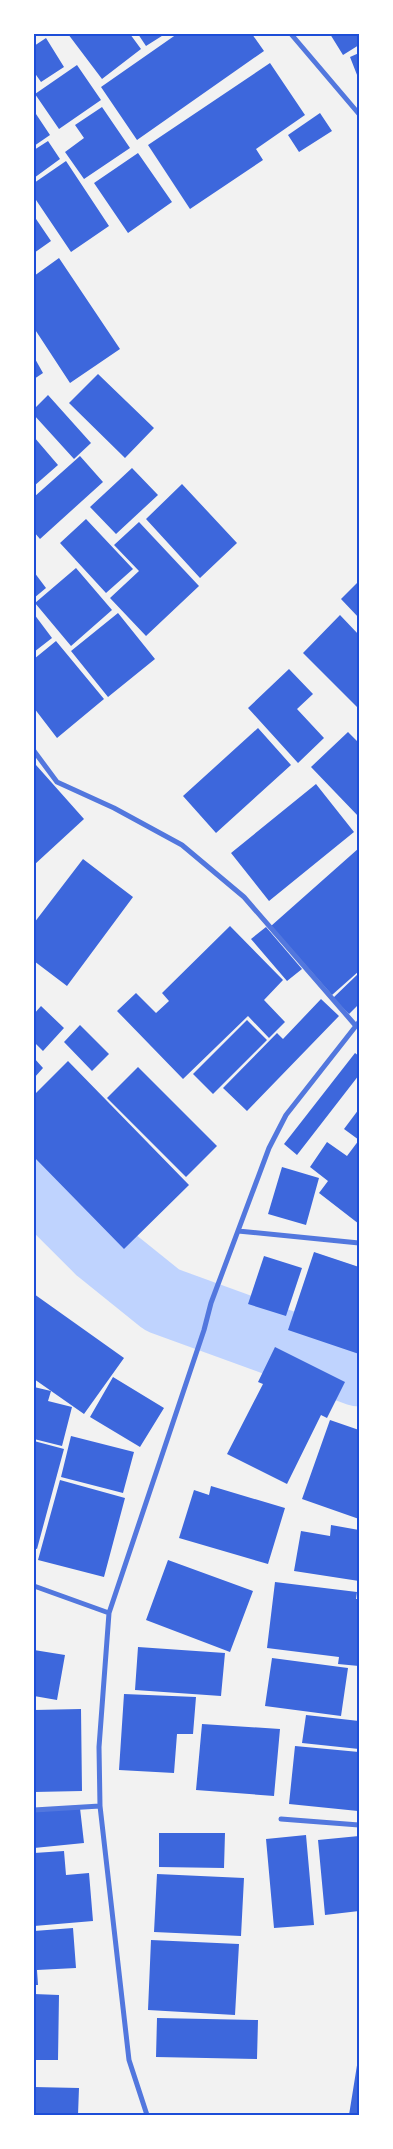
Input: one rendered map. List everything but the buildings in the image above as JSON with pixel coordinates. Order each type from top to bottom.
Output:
[{"type":"street","points":[[291,34],[359,114]]},
{"type":"street","points":[[34,751],[57,782],[114,808],[182,845],[244,897],[357,1024],[286,1115],[269,1148],[211,1303],[204,1330],[109,1613],[99,1747],[100,1806],[129,2060],[146,2115]]},
{"type":"street","points":[[238,1231],[359,1243]]},
{"type":"street","points":[[34,1586],[109,1613]]},
{"type":"street","points":[[34,1810],[100,1806]]},
{"type":"street","points":[[281,1819],[359,1825]]},
{"type":"waterway","points":[[34,1184],[100,1250],[162,1300],[359,1372]]}]
